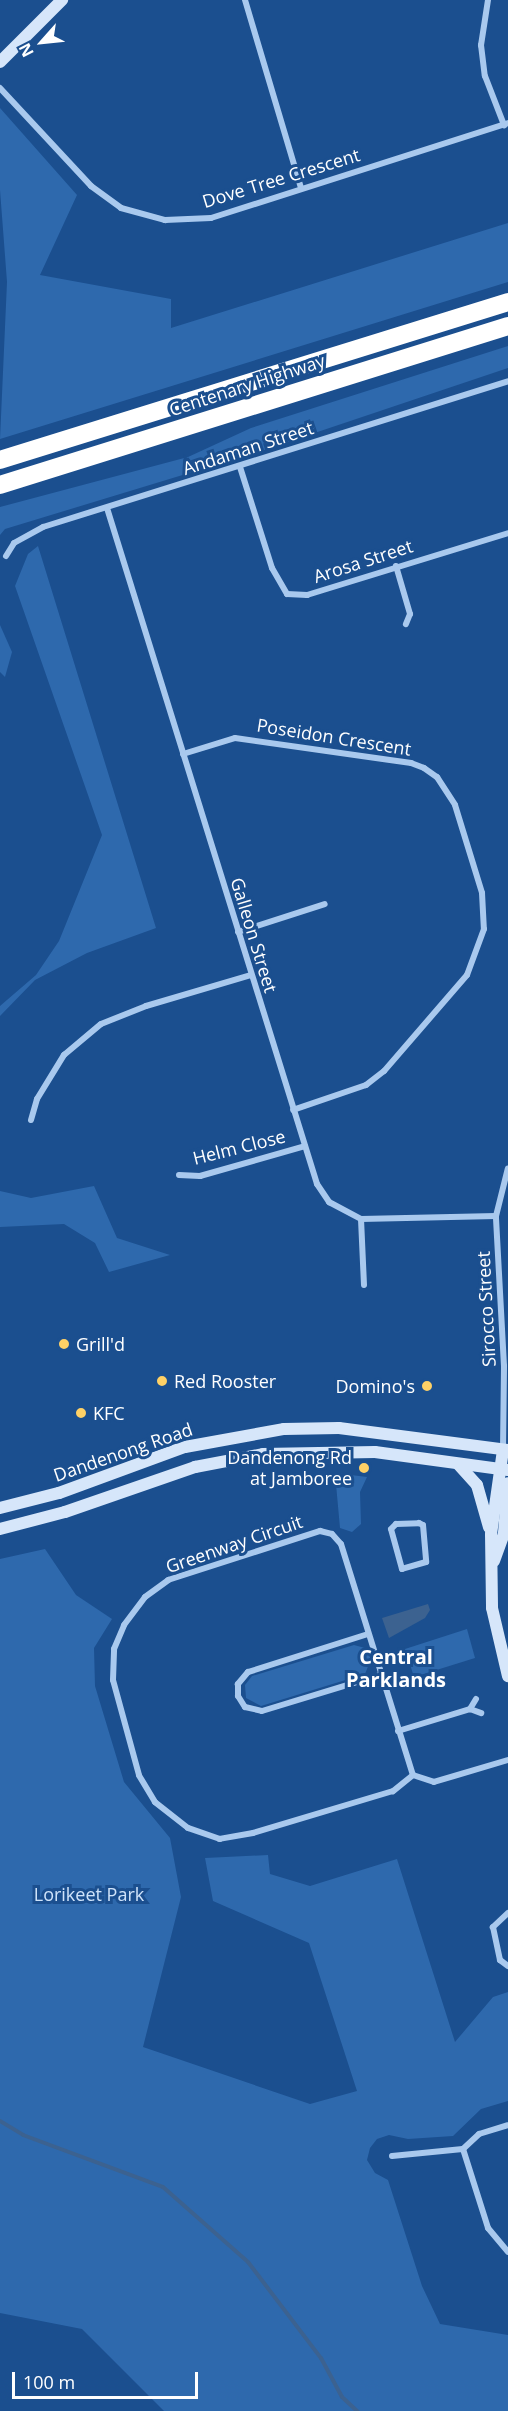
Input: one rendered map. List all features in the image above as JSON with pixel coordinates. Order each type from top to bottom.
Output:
[{"type":"highway","name":"Centenary Highway","points":[[0,460],[508,302]]},
{"type":"highway","name":"Centenary Highway","points":[[0,485],[508,326]]},
{"type":"main road","points":[[0,62],[62,0]]},
{"type":"main road","name":"Dandenong Road","points":[[0,1508],[59,1493],[185,1447],[285,1429],[339,1428],[506,1450]]},
{"type":"main road","points":[[491,1534],[505,1469],[506,1450]]},
{"type":"main road","name":"Dandenong Road","points":[[0,1529],[65,1512],[195,1467],[263,1454],[375,1452],[505,1469]]},
{"type":"main road","points":[[458,1464],[477,1485],[491,1534],[492,1608],[508,1676]]},
{"type":"main road","points":[[493,1565],[507,1510],[508,1483]]},
{"type":"street","points":[[245,0],[302,188]]},
{"type":"street","points":[[488,0],[483,18],[483,55],[486,76],[506,124]]},
{"type":"street","name":"Dove Tree Crescent","points":[[0,88],[91,186],[121,208],[165,220],[211,218],[506,124]]},
{"type":"street","name":"Andaman Street","points":[[6,556],[14,543],[29,533],[508,381]]},
{"type":"street","name":"Arosa Street","points":[[240,466],[272,568],[287,594],[307,595],[508,533]]},
{"type":"street","name":"Galleon Street","points":[[107,508],[317,1184],[329,1202],[361,1220]]},
{"type":"street","points":[[396,566],[410,614],[406,624]]},
{"type":"street","name":"Poseidon Crescent","points":[[183,754],[235,738],[411,763],[437,777],[455,805],[482,893],[484,929],[467,975],[384,1071],[366,1085],[293,1110]]},
{"type":"street","points":[[238,932],[325,904]]},
{"type":"street","points":[[30,1120],[37,1099],[64,1055],[101,1024],[147,1006],[251,975]]},
{"type":"street","name":"Helm Close","points":[[179,1175],[200,1176],[305,1146]]},
{"type":"street","name":"Sirocco Street","points":[[506,1450],[496,1216],[508,1168]]},
{"type":"street","points":[[364,1285],[361,1220],[496,1216]]},
{"type":"street","points":[[396,1524],[423,1525],[426,1562],[402,1569],[391,1529],[396,1524]]},
{"type":"street","name":"Greenway Circuit","points":[[320,1531],[332,1534],[341,1544],[368,1634],[413,1775],[393,1791],[272,1828],[220,1839],[184,1826],[155,1802],[139,1775],[113,1680],[114,1649],[124,1625],[145,1597],[168,1580],[320,1531]]},
{"type":"street","points":[[368,1634],[248,1672],[238,1684],[238,1696],[244,1707],[262,1711],[380,1675]]},
{"type":"street","points":[[470,1709],[476,1698]]},
{"type":"street","points":[[398,1731],[470,1709],[481,1713]]},
{"type":"street","points":[[413,1775],[434,1782],[508,1760]]},
{"type":"street","points":[[508,1913],[493,1927],[500,1960],[508,1966]]},
{"type":"street","points":[[392,2156],[463,2149],[479,2134],[508,2125]]},
{"type":"street","points":[[463,2149],[488,2228],[508,2252]]},
{"type":"green space","points":[[0,108],[77,195],[40,275],[171,299],[171,328],[508,223],[508,282],[0,439],[7,282],[0,190]]},
{"type":"green space","points":[[508,346],[508,368],[255,453],[5,529],[0,535],[0,507],[188,457],[251,428]]},
{"type":"green space","points":[[38,546],[156,928],[87,953],[35,980],[0,1016],[0,1006],[36,975],[59,941],[102,835],[15,586],[28,554]]},
{"type":"green space","points":[[0,625],[12,652],[5,677],[0,672]]},
{"type":"green space","points":[[94,1186],[117,1238],[170,1255],[109,1272],[95,1243],[64,1224],[0,1227],[0,1191],[31,1198]]},
{"type":"green space","points":[[335,1473],[367,1477],[360,1492],[361,1524],[352,1532],[340,1528]]},
{"type":"green space","name":"Lorikeet Park","points":[[45,1549],[76,1595],[112,1619],[94,1648],[95,1686],[124,1782],[170,1838],[181,1897],[143,2047],[310,2104],[357,2091],[309,1943],[213,1901],[205,1858],[268,1855],[270,1874],[310,1886],[397,1859],[455,2042],[493,1997],[508,1992],[508,2101],[481,2109],[453,2136],[408,2139],[389,2135],[377,2139],[370,2148],[367,2160],[375,2173],[388,2180],[422,2286],[440,2324],[508,2335],[508,2411],[164,2411],[82,2329],[0,2313],[0,1559]]},
{"type":"green space","points":[[467,1629],[475,1658],[414,1677],[405,1649]]},
{"type":"green space","points":[[354,1645],[365,1648],[371,1659],[365,1674],[261,1706],[246,1698],[245,1685],[252,1676]]},
{"type":"shaded area","points":[[428,1604],[430,1610],[425,1618],[389,1638],[382,1618]]},
{"type":"waterway","points":[[0,2121],[23,2135],[163,2187],[248,2262],[321,2358],[342,2397],[357,2411]]},
{"type":"place","name":"Grill'd","points":[[64,1344]]},
{"type":"place","name":"Red Rooster","points":[[162,1381]]},
{"type":"place","name":"Domino's","points":[[427,1386]]},
{"type":"place","name":"KFC","points":[[81,1413]]},
{"type":"place","name":"Dandenong Rd at Jamboree","points":[[364,1468]]},
{"type":"district","name":"Central Parklands","points":[[396,1668]]}]
